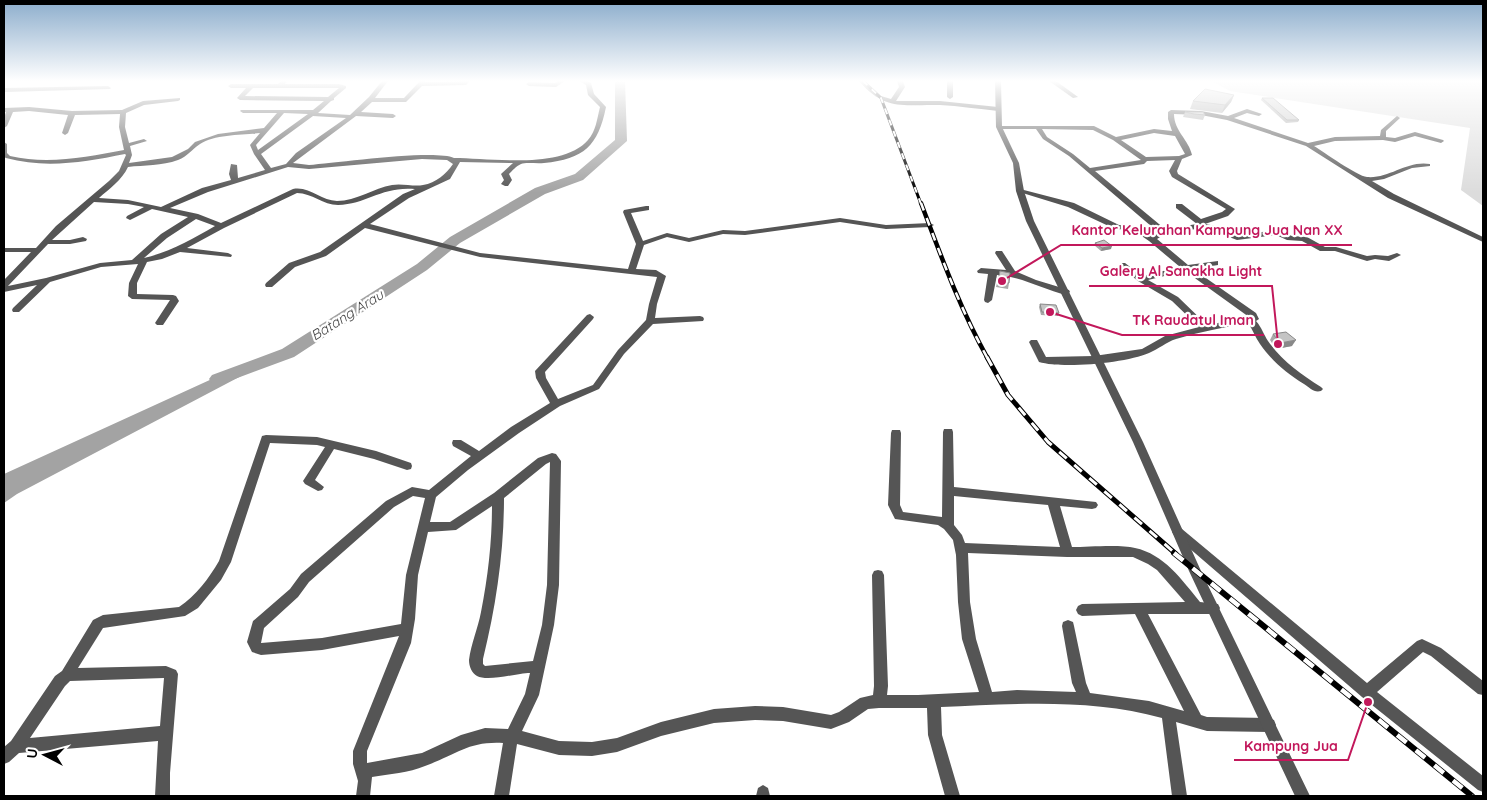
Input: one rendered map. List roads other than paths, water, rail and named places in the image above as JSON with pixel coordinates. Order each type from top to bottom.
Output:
[{"type":"street","points":[[65,133],[70,118]]},
{"type":"street","points":[[4,284],[44,242],[112,183],[126,165],[129,155],[122,127],[123,118]]},
{"type":"street","points":[[269,170],[253,145],[276,118]]},
{"type":"street","points":[[257,154],[307,118]]},
{"type":"street","points":[[288,164],[298,154],[348,118]]},
{"type":"street","points":[[162,208],[205,190],[288,164],[308,167],[422,157],[519,162],[558,161],[576,152],[593,139],[602,118]]},
{"type":"street","points":[[999,118],[999,127],[1016,163],[1020,191],[1030,221],[1138,442],[1177,531],[1303,796]]},
{"type":"street","points":[[999,127],[1094,128],[1115,139],[1144,159],[1188,156],[1190,153],[1176,134],[1172,118]]},
{"type":"street","points":[[1229,118],[1308,145],[1360,179],[1391,196],[1483,240]]},
{"type":"street","points":[[1383,138],[1383,132],[1398,118]]},
{"type":"street","points":[[1038,128],[1046,138],[1071,155],[1163,232]]},
{"type":"street","points":[[126,165],[158,163],[185,154],[195,148],[197,143],[216,136],[266,130]]},
{"type":"street","points":[[1115,139],[1154,131],[1176,134]]},
{"type":"street","points":[[1308,145],[1335,139],[1383,138],[1398,140],[1415,134],[1441,142]]},
{"type":"street","points":[[4,144],[4,153],[8,157],[50,162],[95,158],[144,141]]},
{"type":"street","points":[[1152,239],[1163,232],[1201,224],[1225,214],[1231,209],[1175,175],[1173,171],[1179,158]]},
{"type":"street","points":[[1088,170],[1144,162],[1144,159]]},
{"type":"street","points":[[269,285],[295,263],[319,257],[364,225],[422,188],[447,177],[457,165],[453,160]]},
{"type":"street","points":[[505,184],[508,180],[504,174],[519,162]]},
{"type":"street","points":[[233,165],[235,181]]},
{"type":"street","points":[[1360,179],[1370,180],[1390,176],[1407,166],[1428,165]]},
{"type":"street","points":[[4,289],[47,280],[100,265],[144,260],[179,249],[221,226],[296,191],[304,191],[328,202],[337,203],[359,199],[390,187],[409,186],[422,188]]},
{"type":"street","points":[[1020,191],[1071,205],[1118,227],[1135,228],[1152,239],[1186,268],[1255,317],[1255,319],[1205,328],[1162,340],[1145,351],[1074,362],[1042,360],[1034,342]]},
{"type":"street","points":[[91,200],[128,202],[152,206],[169,212],[195,216],[221,226]]},
{"type":"street","points":[[130,218],[152,206]]},
{"type":"street","points":[[1179,206],[1201,224],[1237,238],[1277,232],[1290,238],[1304,239],[1323,249],[1336,249],[1366,259],[1375,257],[1389,259],[1397,255]]},
{"type":"street","points":[[631,272],[640,244],[627,212],[646,208]]},
{"type":"street","points":[[134,262],[164,236],[195,216]]},
{"type":"street","points":[[640,244],[667,236],[689,240],[723,232],[745,233],[840,220],[886,227],[930,225]]},
{"type":"street","points":[[363,796],[365,781],[360,764],[360,751],[400,656],[407,629],[412,575],[431,495],[479,456],[556,404],[596,386],[621,352],[650,321],[662,276],[656,273],[631,272],[480,255],[364,225]]},
{"type":"street","points":[[44,242],[70,242],[83,239]]},
{"type":"street","points":[[179,249],[228,255]]},
{"type":"street","points":[[4,250],[36,250]]},
{"type":"street","points":[[999,253],[1012,273]]},
{"type":"street","points":[[144,260],[133,283],[132,296],[173,298],[174,301],[160,323]]},
{"type":"street","points":[[1141,279],[1216,263]]},
{"type":"street","points":[[1122,265],[1141,279],[1175,299],[1205,328]]},
{"type":"street","points":[[982,271],[1012,273],[1033,282],[1066,292]]},
{"type":"street","points":[[988,300],[993,271]]},
{"type":"street","points":[[16,310],[47,280]]},
{"type":"street","points":[[556,404],[541,378],[540,371],[590,317]]},
{"type":"street","points":[[650,321],[700,319]]},
{"type":"street","points":[[1250,320],[1258,329],[1262,341],[1291,372],[1318,390]]},
{"type":"street","points":[[948,432],[948,526]]},
{"type":"street","points":[[896,433],[894,505],[896,511],[899,516],[940,521],[948,526],[958,538],[961,548],[964,602],[969,639],[988,699]]},
{"type":"street","points":[[4,757],[16,746],[60,681],[67,674],[98,624],[104,621],[181,612],[194,604],[199,598],[217,576],[225,562],[266,439],[302,439],[376,455],[407,466]]},
{"type":"street","points":[[457,443],[479,456]]},
{"type":"street","points":[[318,487],[309,481],[331,445]]},
{"type":"street","points":[[423,527],[452,527],[498,496],[542,461],[552,457],[554,459],[553,585],[532,696],[512,736],[504,770],[502,796]]},
{"type":"street","points":[[407,629],[299,647],[261,649],[257,648],[254,642],[258,625],[294,593],[305,578],[390,504],[412,491],[431,495]]},
{"type":"street","points":[[948,491],[1092,505]]},
{"type":"street","points":[[498,496],[498,536],[492,594],[476,666],[485,672],[539,667]]},
{"type":"street","points":[[1053,501],[1067,552]]},
{"type":"street","points":[[1177,531],[1367,692],[1483,784]]},
{"type":"street","points":[[961,548],[1067,552],[1134,552],[1151,558],[1160,564],[1197,607]]},
{"type":"street","points":[[878,575],[881,686],[879,701]]},
{"type":"street","points":[[1138,608],[1197,722]]},
{"type":"street","points":[[1082,610],[1214,608]]},
{"type":"street","points":[[1068,626],[1079,683],[1085,699]]},
{"type":"street","points":[[1367,692],[1422,645],[1436,652],[1483,689]]},
{"type":"street","points":[[67,674],[159,671],[171,674],[163,773],[163,796]]},
{"type":"street","points":[[363,771],[423,760],[473,738],[496,734],[512,736],[559,748],[592,749],[617,745],[661,729],[714,716],[755,713],[783,714],[831,722],[844,717],[865,703],[879,701],[934,701],[1017,697],[1085,699],[1148,708],[1197,722],[1270,725]]},
{"type":"street","points":[[934,701],[935,734],[953,796]]},
{"type":"street","points":[[1168,714],[1180,796]]},
{"type":"street","points":[[16,746],[166,733]]},
{"type":"waterway","name":"Batang Arau","points":[[218,379],[288,353],[422,267],[455,240],[540,191],[579,177],[621,141],[621,118]]},
{"type":"railway","points":[[889,118],[921,204]]},
{"type":"railway","points":[[921,203],[960,302],[988,359]]},
{"type":"railway","points":[[987,357],[1008,395],[1048,442],[1176,554]]},
{"type":"railway","points":[[1174,553],[1472,796]]},
{"type":"place","name":"Kantor Kelurahan Kampung Jua Nan XX","points":[[1002,281]]},
{"type":"place","name":"TK Raudatul Iman","points":[[1050,312]]},
{"type":"place","name":"Galery Al Sanakha Light","points":[[1278,344]]},
{"type":"place","name":"Kampung Jua","points":[[1368,702]]}]
